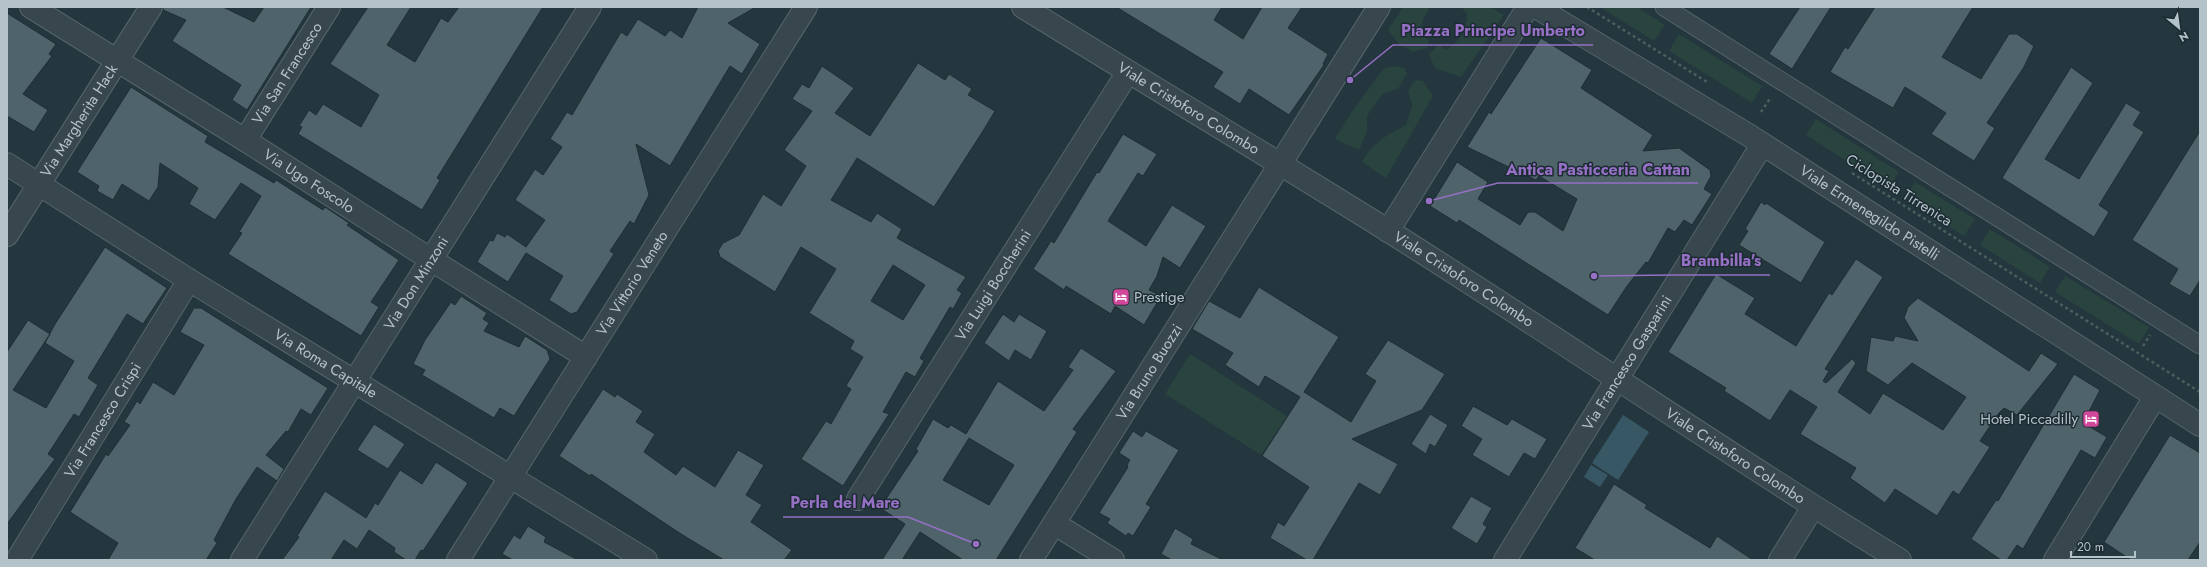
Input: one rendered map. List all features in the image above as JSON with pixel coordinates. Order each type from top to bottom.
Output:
[{"type":"street","name":"Via Ugo Foscolo","points":[[30,7],[245,140],[586,357]]},
{"type":"street","name":"Via Margherita Hack","points":[[7,235],[151,7]]},
{"type":"street","name":"Via San Francesco","points":[[245,140],[329,7]]},
{"type":"street","name":"Via Don Minzoni","points":[[242,560],[590,7]]},
{"type":"street","name":"Via Vittorio Veneto","points":[[458,560],[806,7]]},
{"type":"street","name":"Viale Cristoforo Colombo","points":[[1023,7],[1388,231],[1618,378],[1813,507],[1900,560]]},
{"type":"street","name":"Via Bruno Buozzi","points":[[1031,560],[1379,7]]},
{"type":"street","points":[[1388,231],[1528,7]]},
{"type":"street","name":"Viale Ermenegildo Pistelli","points":[[1536,7],[1762,145],[2200,425]]},
{"type":"street","points":[[1664,7],[2200,345]]},
{"type":"street","name":"Via Luigi Boccherini","points":[[858,498],[1128,72]]},
{"type":"street","name":"Via Francesco Gasparini","points":[[1505,560],[1762,145]]},
{"type":"street","name":"Via Roma Capitale","points":[[7,164],[189,280],[646,560]]},
{"type":"street","name":"Via Francesco Crispi","points":[[17,560],[189,280]]},
{"type":"street","points":[[2056,560],[2155,397]]},
{"type":"street","points":[[1780,560],[1813,507]]},
{"type":"street","points":[[1054,524],[1113,560]]},
{"type":"path","points":[[1587,7],[1713,86]]},
{"type":"path","name":"Ciclopista Tirrenica","points":[[1850,172],[2200,392]]},
{"type":"green space","points":[[1403,7],[1430,7],[1423,20],[1420,31],[1423,36],[1429,40],[1428,47],[1413,52],[1399,44],[1388,30]]},
{"type":"green space","points":[[1461,7],[1490,7],[1504,15],[1461,77],[1435,68],[1429,55],[1440,43],[1445,50],[1451,47],[1462,35],[1466,25],[1467,13]]},
{"type":"green space","points":[[1600,7],[1637,7],[1665,25],[1654,41]]},
{"type":"green space","points":[[1679,34],[1762,86],[1752,103],[1669,51]]},
{"type":"green space","points":[[1394,66],[1404,68],[1407,73],[1398,89],[1382,94],[1367,116],[1367,131],[1359,150],[1335,139],[1351,113],[1384,68]]},
{"type":"green space","points":[[1415,80],[1423,81],[1433,96],[1386,178],[1362,162],[1376,144],[1406,125],[1412,105],[1408,91]]},
{"type":"green space","points":[[1816,119],[1899,172],[1889,188],[1806,135]]},
{"type":"green space","points":[[1915,182],[1975,219],[1964,236],[1904,198]]},
{"type":"green space","points":[[1990,229],[2050,267],[2040,283],[1980,245]]},
{"type":"green space","points":[[2065,276],[2149,327],[2139,344],[2055,292]]},
{"type":"green space","points":[[1190,354],[1287,416],[1261,455],[1165,394]]},
{"type":"water","points":[[1623,415],[1649,432],[1618,480],[1592,463]]},
{"type":"water","points":[[1591,465],[1608,475],[1600,487],[1584,477]]},
{"type":"building","points":[[163,7],[223,7],[254,22],[264,7],[311,7],[247,110],[232,100],[241,85],[172,41],[186,20],[163,10]]},
{"type":"building","points":[[368,7],[411,7],[387,45],[415,62],[441,18],[448,22],[459,7],[543,7],[437,178],[440,180],[422,210],[298,134],[302,127],[299,126],[309,110],[316,115],[323,104],[361,127],[379,95],[330,64]]},
{"type":"building","points":[[698,7],[756,7],[728,23],[760,44],[742,74],[730,66],[670,166],[636,144],[649,195],[634,224],[630,221],[610,251],[614,254],[577,312],[571,314],[549,300],[563,276],[526,253],[508,282],[477,262],[490,240],[493,241],[497,233],[505,237],[507,234],[526,247],[545,220],[515,200],[535,169],[543,175],[562,147],[550,139],[567,112],[572,115],[621,32],[627,36],[638,19],[665,36],[670,30],[682,38]]},
{"type":"building","points":[[1116,7],[1222,7],[1214,20],[1243,39],[1262,7],[1302,7],[1288,28],[1328,54],[1323,64],[1324,65],[1289,115],[1249,89],[1240,104],[1213,87],[1223,72]]},
{"type":"building","points":[[1800,7],[1831,7],[1792,69],[1769,54]]},
{"type":"building","points":[[1875,7],[1973,7],[1942,57],[1981,79],[2009,34],[2017,34],[2034,46],[2024,67],[1987,123],[1995,128],[1974,161],[1931,134],[1946,113],[1905,87],[1893,108],[1830,72],[1845,47],[1848,49]]},
{"type":"building","points":[[7,13],[56,44],[49,54],[52,56],[23,94],[48,110],[34,132],[7,116]]},
{"type":"building","points":[[1541,38],[1592,70],[1581,88],[1653,135],[1643,151],[1679,148],[1710,170],[1711,176],[1704,189],[1712,194],[1692,225],[1684,220],[1675,232],[1668,228],[1648,263],[1646,262],[1627,286],[1608,315],[1459,220],[1457,223],[1430,206],[1457,162],[1488,182],[1478,199],[1520,225],[1528,212],[1535,212],[1563,231],[1577,199],[1539,176],[1536,180],[1467,147],[1489,112],[1491,114]]},
{"type":"building","points":[[918,63],[945,80],[949,74],[972,89],[968,95],[995,111],[934,207],[857,158],[831,200],[871,222],[877,213],[902,229],[897,238],[966,277],[957,290],[962,293],[953,309],[950,307],[920,358],[924,361],[915,377],[906,372],[883,412],[889,414],[843,486],[801,459],[826,421],[831,424],[851,389],[846,386],[863,357],[850,349],[854,341],[809,313],[836,269],[801,247],[775,292],[720,257],[718,251],[723,243],[739,235],[763,194],[781,206],[806,166],[784,150],[812,111],[792,99],[802,84],[809,88],[822,66],[854,88],[835,113],[870,136]],"holes":[[[893,265],[925,285],[903,320],[871,301]]]},
{"type":"building","points":[[2071,67],[2093,83],[2045,159],[2079,179],[2126,103],[2141,112],[2133,125],[2144,132],[2099,205],[2109,212],[2094,237],[2002,178]]},
{"type":"building","points":[[131,87],[208,136],[205,142],[274,183],[276,180],[323,210],[325,207],[349,223],[347,225],[399,260],[371,302],[379,307],[361,336],[228,254],[242,233],[239,232],[261,196],[241,183],[215,220],[189,204],[198,188],[160,163],[158,187],[149,201],[122,184],[113,200],[97,191],[99,186],[77,172]]},
{"type":"building","points":[[2200,131],[2200,280],[2190,296],[2169,284],[2178,269],[2132,240]]},
{"type":"building","points":[[1123,134],[1157,154],[1143,176],[1138,173],[1108,221],[1146,246],[1172,205],[1206,226],[1180,268],[1163,257],[1157,276],[1149,290],[1161,296],[1144,325],[1115,306],[1111,314],[1066,286],[1064,290],[1033,269],[1051,241],[1054,243],[1097,172],[1099,173]]},
{"type":"building","points":[[1761,202],[1765,205],[1766,203],[1825,242],[1801,283],[1739,245],[1748,231],[1745,229]]},
{"type":"building","points":[[105,247],[167,288],[143,324],[127,314],[88,378],[98,385],[79,417],[74,414],[48,454],[55,459],[7,524],[7,352],[28,320],[50,334]],"holes":[[[49,336],[45,343],[74,361],[46,408],[13,390]]]},
{"type":"building","points":[[1856,259],[1883,277],[1825,369],[1829,371],[1823,381],[1826,383],[1852,359],[1856,363],[1838,392],[1870,414],[1883,393],[1943,430],[1966,397],[1912,363],[1888,385],[1866,371],[1871,337],[1893,341],[1895,336],[1918,341],[1904,318],[1908,307],[1918,298],[2029,371],[2041,353],[2058,364],[2017,415],[2004,408],[1998,414],[1980,441],[1990,447],[1959,495],[1953,491],[1937,516],[1895,489],[1885,503],[1850,478],[1856,468],[1800,434],[1817,407],[1790,390],[1770,421],[1724,391],[1726,388],[1668,352],[1716,274],[1755,298],[1745,314],[1796,346],[1829,293],[1832,295]]},
{"type":"building","points":[[1259,287],[1339,337],[1304,392],[1351,422],[1376,381],[1365,374],[1388,340],[1445,374],[1422,410],[1352,439],[1398,464],[1380,495],[1359,483],[1313,560],[1307,560],[1270,538],[1278,522],[1284,526],[1309,487],[1262,456],[1300,397],[1265,376],[1259,387],[1225,365],[1233,353],[1192,329],[1209,301],[1240,318]]},
{"type":"building","points":[[461,296],[487,313],[483,319],[489,323],[484,331],[519,347],[525,336],[547,350],[550,359],[514,416],[500,408],[494,418],[422,375],[425,370],[413,364],[425,340],[451,302],[455,305]]},
{"type":"building","points":[[194,308],[201,308],[328,388],[311,415],[301,409],[288,432],[286,431],[266,455],[284,469],[277,481],[257,467],[236,499],[214,540],[217,543],[206,560],[108,560],[118,543],[70,512],[106,454],[108,456],[130,425],[124,422],[137,401],[140,404],[153,382],[174,395],[204,345],[180,332]]},
{"type":"building","points":[[1003,314],[1014,322],[1019,314],[1047,331],[1031,360],[1015,350],[1009,361],[984,343]]},
{"type":"building","points":[[1081,348],[1116,371],[1073,429],[1077,432],[996,560],[963,560],[920,532],[902,560],[882,560],[905,524],[880,508],[918,451],[916,449],[933,419],[948,428],[951,425],[966,434],[998,381],[1044,411],[1073,370],[1068,367]],"holes":[[[969,438],[1014,465],[989,505],[943,480]]]},
{"type":"building","points":[[2074,374],[2100,390],[2083,423],[2107,437],[2095,458],[2081,450],[2023,549],[2017,545],[2007,560],[2001,560],[1971,539],[1996,500],[1998,501]]},
{"type":"building","points":[[603,389],[615,397],[617,394],[643,411],[636,422],[655,434],[644,452],[676,475],[683,466],[715,487],[738,450],[764,465],[746,495],[762,505],[751,522],[792,550],[784,560],[724,560],[681,534],[591,474],[590,476],[559,456]]},
{"type":"building","points":[[1473,406],[1507,425],[1512,419],[1547,439],[1535,459],[1524,453],[1509,477],[1472,455],[1482,439],[1461,426]]},
{"type":"building","points":[[1430,414],[1448,425],[1435,447],[1430,444],[1426,454],[1411,444]]},
{"type":"building","points":[[374,424],[405,444],[388,469],[357,450]]},
{"type":"building","points":[[1133,431],[1142,437],[1146,431],[1179,450],[1146,504],[1151,507],[1133,536],[1128,533],[1126,536],[1107,523],[1110,519],[1099,513],[1128,467],[1127,465],[1130,460],[1119,453]]},
{"type":"building","points":[[2170,435],[2200,453],[2200,542],[2188,560],[2131,560],[2104,542]]},
{"type":"building","points":[[436,462],[468,483],[423,551],[421,550],[415,560],[406,560],[394,552],[395,548],[369,530],[357,549],[344,540],[331,560],[282,560],[299,537],[297,536],[325,491],[366,518],[375,503],[378,505],[400,470],[422,484]]},
{"type":"building","points":[[1614,484],[1647,505],[1645,508],[1710,548],[1717,536],[1753,560],[1595,560],[1575,548]]},
{"type":"building","points":[[1471,496],[1492,508],[1483,524],[1487,527],[1477,544],[1451,528]]},
{"type":"building","points":[[528,526],[546,537],[544,542],[578,560],[513,560],[502,554],[514,535],[520,539]]},
{"type":"building","points":[[1175,528],[1193,539],[1191,544],[1223,560],[1172,560],[1161,554]]},
{"type":"place","name":"Piazza Principe Umberto","points":[[1350,80]]},
{"type":"place","name":"Antica Pasticceria Cattan","points":[[1429,201]]},
{"type":"place","name":"Brambilla's","points":[[1594,276]]},
{"type":"place","name":"Prestige","points":[[1121,297]]},
{"type":"place","name":"Hotel Piccadilly","points":[[2091,419]]},
{"type":"place","name":"Perla del Mare","points":[[976,544]]}]
